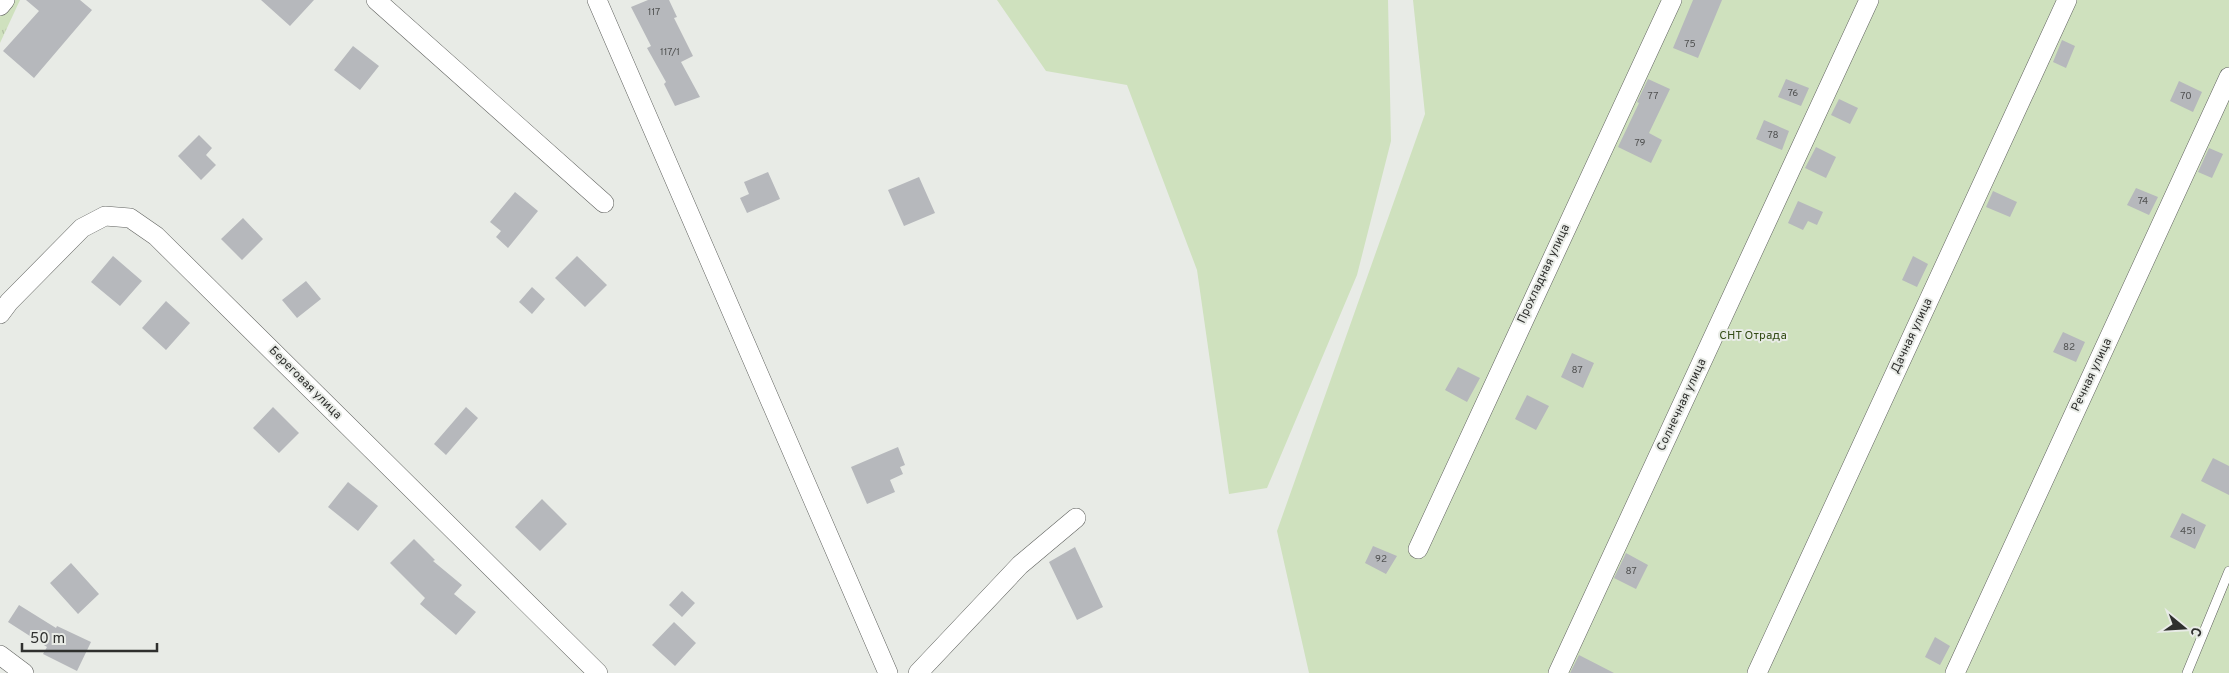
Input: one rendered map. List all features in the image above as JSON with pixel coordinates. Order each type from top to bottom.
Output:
[{"type":"street","points":[[0,6],[5,0]]},
{"type":"street","points":[[376,0],[604,203]]},
{"type":"street","points":[[597,0],[888,673]]},
{"type":"street","name":"Прохладная улица","points":[[1418,550],[1672,0]]},
{"type":"street","name":"Солнечная улица","points":[[1558,673],[1869,0]]},
{"type":"street","name":"Дачная улица","points":[[1756,673],[2067,0]]},
{"type":"street","name":"Речная улица","points":[[1954,673],[2229,77]]},
{"type":"street","name":"Береговая улица","points":[[0,314],[9,302],[82,228],[106,216],[130,218],[156,236],[598,673]]},
{"type":"street","points":[[918,673],[1020,565],[1076,518]]},
{"type":"street","points":[[0,655],[24,673]]},
{"type":"lane","points":[[2187,673],[2229,571]]},
{"type":"green space","points":[[0,0],[20,0],[0,43]]},
{"type":"green space","points":[[997,0],[1388,0],[1391,141],[1357,275],[1267,488],[1229,494],[1197,270],[1127,85],[1046,71]]},
{"type":"green space","name":"СНТ Отрада","points":[[1413,0],[2229,0],[2229,673],[1309,673],[1277,531],[1425,114]]},
{"type":"building","points":[[26,0],[80,0],[92,10],[34,78],[3,51],[39,11]]},
{"type":"building","points":[[261,0],[314,0],[290,26]]},
{"type":"building","points":[[648,0],[669,0],[677,17],[674,18],[693,56],[681,62],[700,97],[675,106],[664,84],[666,82],[647,48],[651,46],[631,7]]},
{"type":"building","points":[[1693,0],[1722,0],[1698,58],[1673,48]]},
{"type":"building","points":[[2062,40],[2075,46],[2066,68],[2053,62]]},
{"type":"building","points":[[353,46],[379,66],[360,90],[334,70]]},
{"type":"building","points":[[1648,79],[1670,89],[1649,133],[1662,140],[1651,163],[1618,147]]},
{"type":"building","points":[[1786,79],[1809,88],[1801,106],[1778,97]]},
{"type":"building","points":[[2179,81],[2202,92],[2193,112],[2170,101]]},
{"type":"building","points":[[1839,99],[1858,108],[1850,124],[1831,115]]},
{"type":"building","points":[[1764,120],[1789,131],[1782,150],[1756,139]]},
{"type":"building","points":[[199,135],[212,148],[206,155],[216,165],[201,180],[178,156]]},
{"type":"building","points":[[1816,147],[1836,157],[1826,178],[1805,168]]},
{"type":"building","points":[[2209,148],[2223,154],[2212,178],[2198,172]]},
{"type":"building","points":[[768,172],[780,199],[747,213],[740,198],[749,194],[744,182]]},
{"type":"building","points":[[919,177],[935,213],[904,226],[888,190]]},
{"type":"building","points":[[2136,188],[2158,197],[2149,215],[2127,205]]},
{"type":"building","points":[[1993,191],[2017,202],[2010,217],[1986,207]]},
{"type":"building","points":[[515,192],[538,211],[508,248],[496,237],[501,231],[490,222]]},
{"type":"building","points":[[1798,201],[1823,212],[1817,225],[1808,221],[1803,230],[1788,223]]},
{"type":"building","points":[[243,218],[263,239],[242,260],[221,239]]},
{"type":"building","points":[[113,256],[142,281],[120,306],[91,282]]},
{"type":"building","points":[[577,256],[607,285],[585,307],[555,278]]},
{"type":"building","points":[[1913,256],[1928,264],[1917,287],[1902,280]]},
{"type":"building","points":[[306,281],[321,299],[297,318],[282,300]]},
{"type":"building","points":[[532,287],[545,299],[532,314],[519,302]]},
{"type":"building","points":[[166,301],[190,323],[166,350],[142,328]]},
{"type":"building","points":[[2063,332],[2085,342],[2076,362],[2053,352]]},
{"type":"building","points":[[1572,353],[1594,363],[1583,388],[1561,377]]},
{"type":"building","points":[[1458,367],[1480,378],[1467,402],[1445,390]]},
{"type":"building","points":[[1527,395],[1549,406],[1536,430],[1515,419]]},
{"type":"building","points":[[273,407],[299,433],[279,453],[253,428]]},
{"type":"building","points":[[466,407],[478,418],[446,455],[434,444]]},
{"type":"building","points":[[898,447],[905,465],[900,467],[903,474],[890,480],[895,492],[867,504],[851,467]]},
{"type":"building","points":[[2213,458],[2229,466],[2229,495],[2201,481]]},
{"type":"building","points":[[348,482],[378,506],[358,531],[328,507]]},
{"type":"building","points":[[542,499],[567,524],[540,551],[515,527]]},
{"type":"building","points":[[2182,513],[2206,525],[2195,549],[2170,537]]},
{"type":"building","points":[[414,539],[435,560],[433,561],[462,585],[454,594],[476,612],[456,635],[420,604],[425,598],[390,563]]},
{"type":"building","points":[[1373,546],[1397,556],[1386,574],[1365,563]]},
{"type":"building","points":[[1075,547],[1103,607],[1077,620],[1049,562]]},
{"type":"building","points":[[1626,553],[1648,565],[1636,589],[1614,578]]},
{"type":"building","points":[[71,563],[99,594],[78,614],[50,583]]},
{"type":"building","points":[[682,591],[695,603],[682,617],[669,605]]},
{"type":"building","points":[[19,605],[56,628],[57,626],[91,642],[77,671],[43,654],[47,647],[8,622]]},
{"type":"building","points":[[674,622],[696,643],[675,666],[652,645]]},
{"type":"building","points":[[1935,637],[1950,646],[1940,665],[1925,657]]},
{"type":"building","points":[[1579,655],[1614,673],[1570,673]]}]
